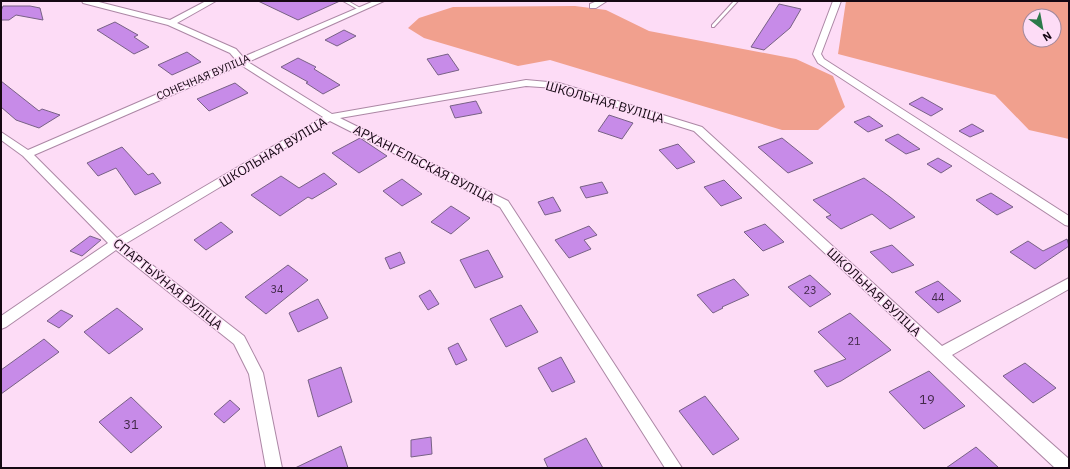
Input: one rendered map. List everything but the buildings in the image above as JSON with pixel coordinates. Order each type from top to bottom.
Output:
[{"type":"street","name":"АРХАНГЕЛЬСКАЯ ВУЛІЦА","points":[[86,1],[171,23],[233,51],[241,61],[330,117],[504,204],[674,468]]},
{"type":"street","points":[[171,23],[212,1]]},
{"type":"street","name":"СОНЕЧНАЯ ВУЛІЦА","points":[[27,154],[380,1]]},
{"type":"street","points":[[593,6],[603,1]]},
{"type":"street","points":[[837,1],[817,54],[821,61],[1069,222]]},
{"type":"street","name":"ШКОЛЬНАЯ ВУЛІЦА","points":[[1,323],[116,244],[330,117],[526,83],[556,85],[698,129],[941,354],[1067,468]]},
{"type":"street","name":"СПАРТЫЎНАЯ ВУЛІЦА","points":[[1,134],[27,154],[116,244],[239,340],[256,373],[274,468]]},
{"type":"street","points":[[941,354],[1069,283]]},
{"type":"lane","points":[[345,1],[360,9]]},
{"type":"lane","points":[[713,26],[736,1]]},
{"type":"shaded area","points":[[846,1],[1069,1],[1069,139],[1029,130],[995,95],[838,54]]},
{"type":"shaded area","points":[[575,6],[606,10],[649,31],[796,59],[833,76],[845,107],[818,130],[782,130],[550,60],[518,66],[424,38],[408,28],[419,18],[453,7]]}]
